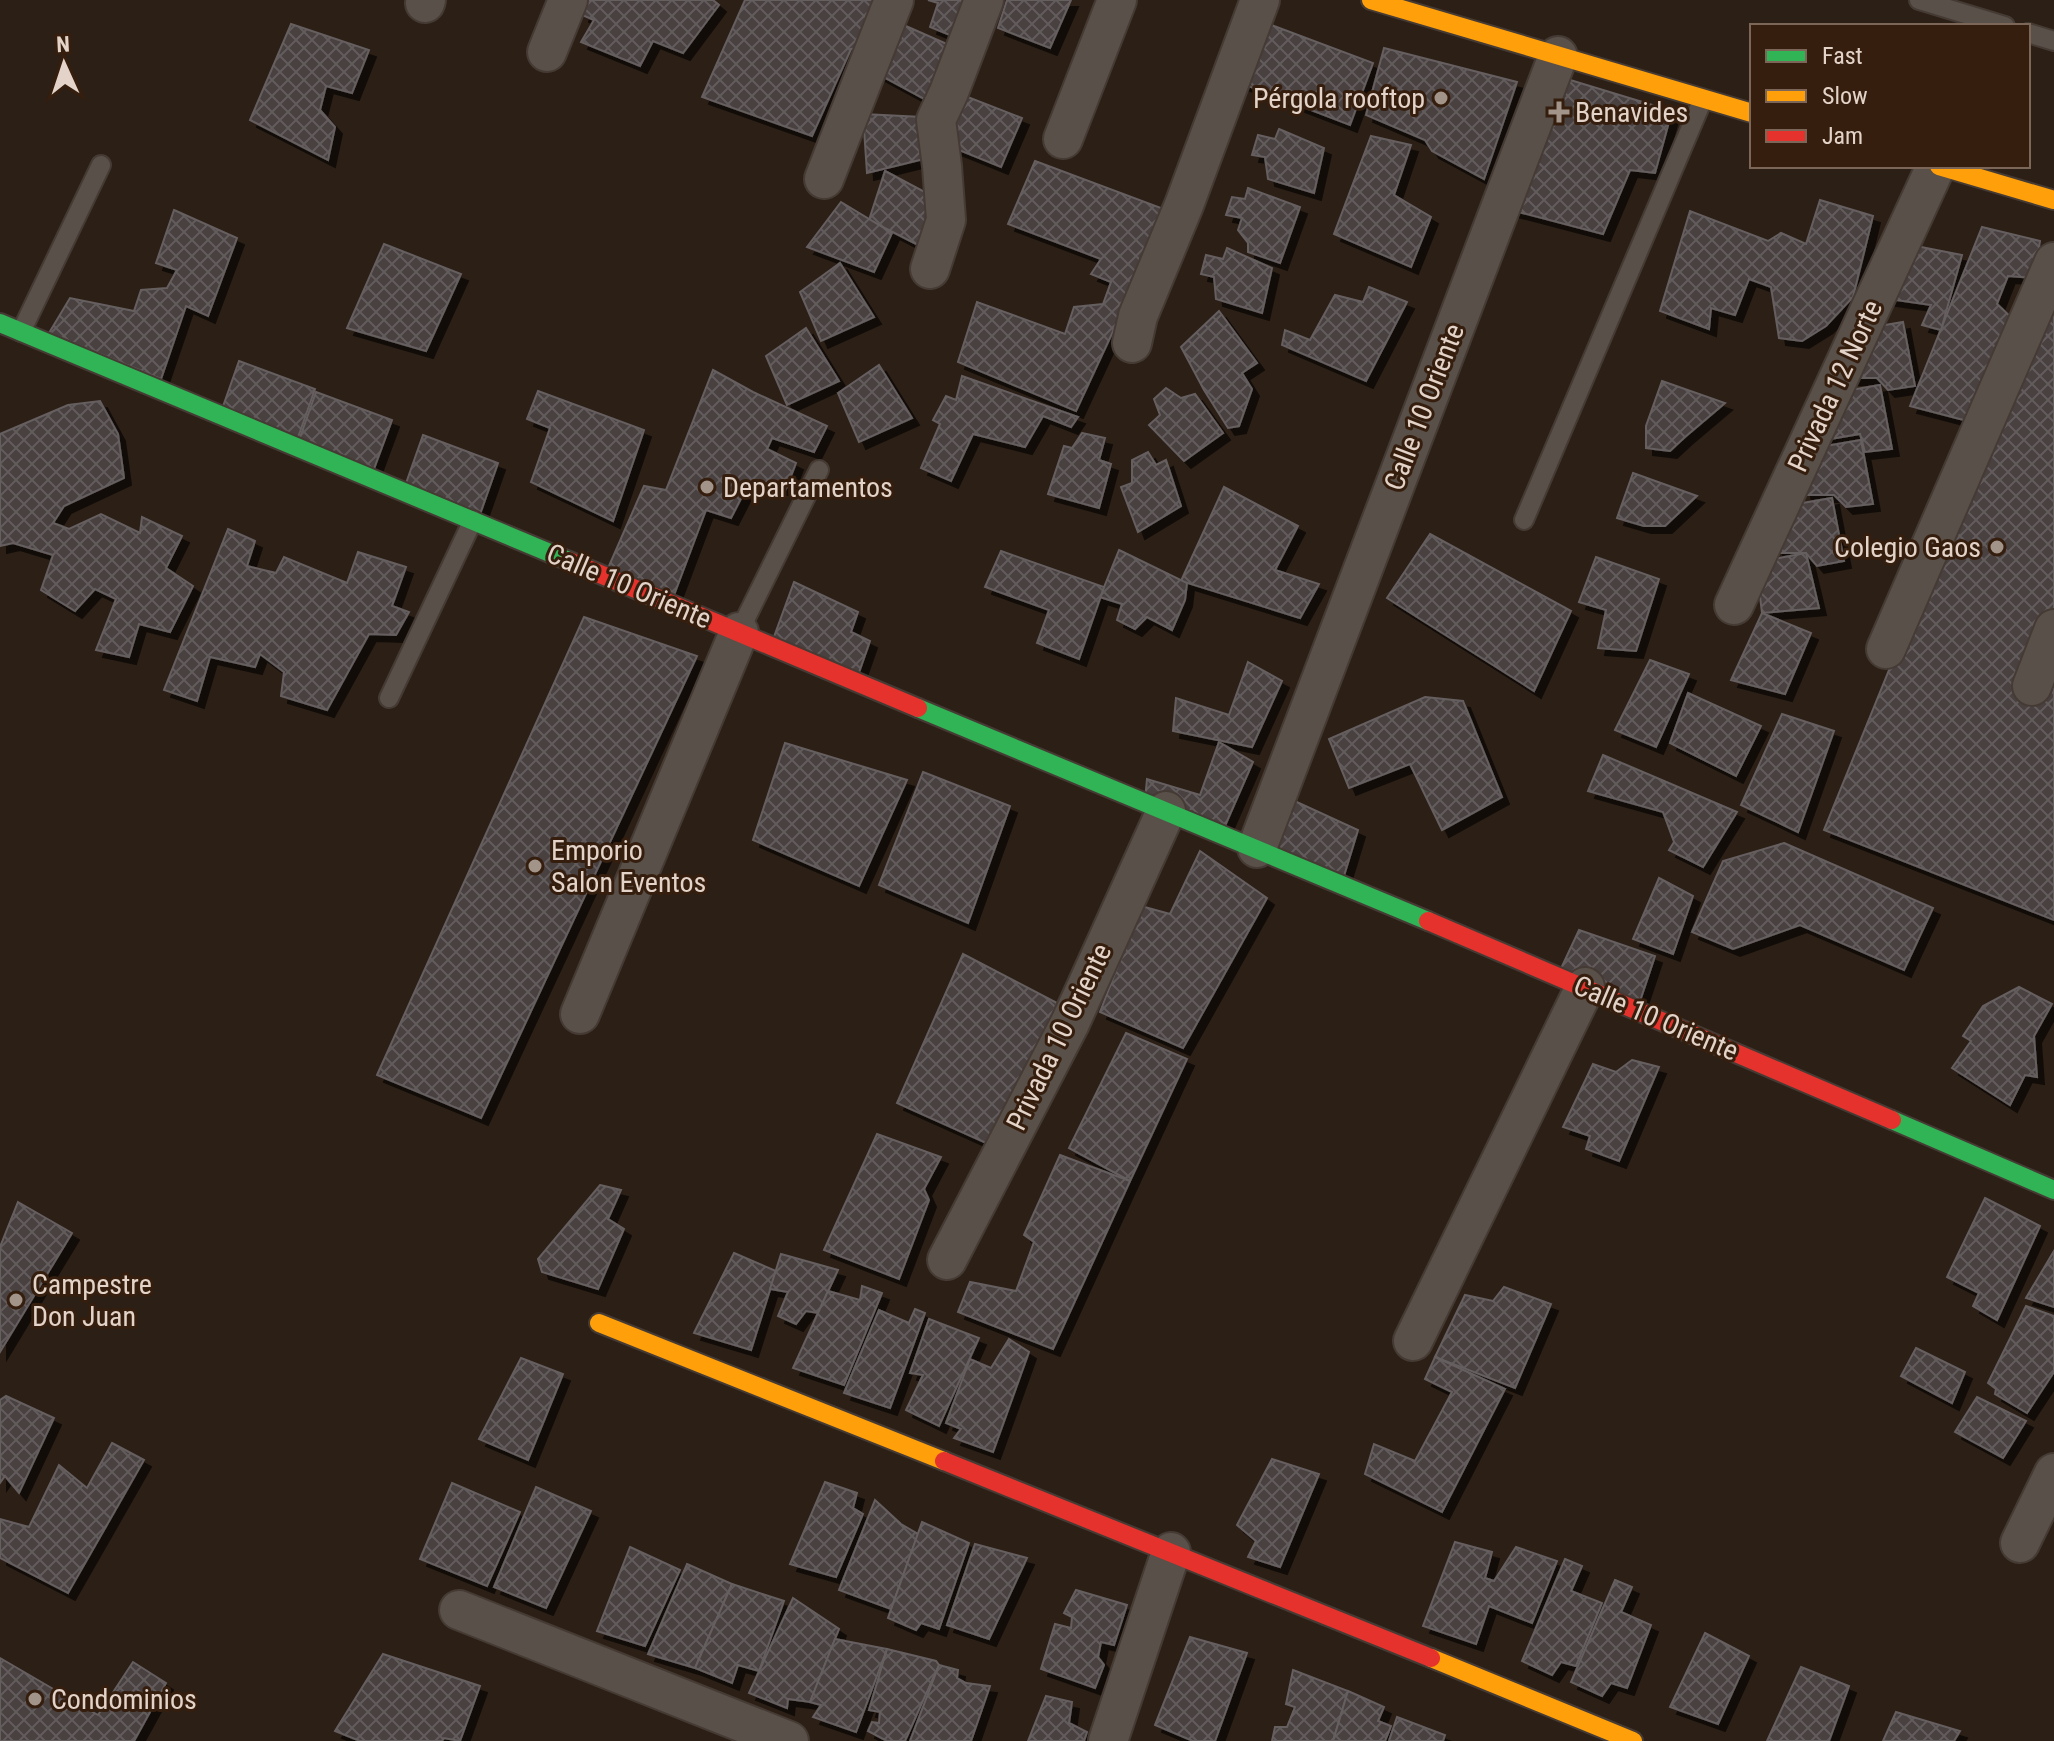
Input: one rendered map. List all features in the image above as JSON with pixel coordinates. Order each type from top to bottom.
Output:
[{"type":"street","points":[[547,52],[568,0]]},
{"type":"street","points":[[824,179],[894,0]]},
{"type":"street","points":[[930,269],[946,220],[936,120],[984,0]]},
{"type":"street","points":[[1063,139],[1117,0]]},
{"type":"street","points":[[1132,343],[1138,316],[1184,205],[1260,0]]},
{"type":"street","points":[[1371,0],[1750,112]]},
{"type":"street","name":"Calle 10 Oriente","points":[[1257,848],[1558,56]]},
{"type":"street","name":"Privada 12 Norte","points":[[1734,605],[1936,168]]},
{"type":"street","points":[[1944,168],[2054,200]]},
{"type":"street","points":[[1886,649],[2054,262]]},
{"type":"street","name":"Calle 10 Oriente","points":[[0,323],[1257,848],[2054,1190]]},
{"type":"street","points":[[2032,686],[2054,629]]},
{"type":"street","points":[[580,1014],[739,632]]},
{"type":"street","name":"Privada 10 Oriente","points":[[947,1260],[1070,1023],[1166,811]]},
{"type":"street","points":[[1413,1341],[1585,987]]},
{"type":"street","points":[[599,1323],[1633,1741]]},
{"type":"street","points":[[2020,1543],[2054,1473]]},
{"type":"street","points":[[1108,1741],[1171,1552]]},
{"type":"street","points":[[459,1610],[789,1741]]},
{"type":"lane","points":[[1919,0],[1998,24]]},
{"type":"lane","points":[[2030,33],[2052,34]]},
{"type":"lane","points":[[1524,520],[1703,99]]},
{"type":"lane","points":[[21,332],[101,165]]},
{"type":"lane","points":[[739,632],[819,470]]},
{"type":"lane","points":[[389,698],[473,520]]},
{"type":"building","points":[[588,0],[713,0],[719,5],[683,53],[653,41],[640,66],[581,42],[594,20],[582,15]]},
{"type":"building","points":[[745,0],[885,0],[867,48],[851,49],[812,136],[702,97]]},
{"type":"building","points":[[928,0],[980,0],[962,40],[930,27],[938,3]]},
{"type":"building","points":[[1007,0],[1071,0],[1050,48],[998,28]]},
{"type":"building","points":[[899,23],[956,48],[926,100],[878,74]]},
{"type":"building","points":[[1266,23],[1373,63],[1350,125],[1243,84]]},
{"type":"building","points":[[291,24],[369,50],[352,93],[326,86],[320,110],[335,127],[328,160],[250,120]]},
{"type":"building","name":"Pérgola rooftop","points":[[1384,48],[1517,82],[1484,179],[1432,151],[1425,140],[1366,115]]},
{"type":"building","points":[[1557,76],[1672,111],[1655,173],[1630,170],[1603,234],[1511,210]]},
{"type":"building","points":[[965,96],[1022,118],[1001,167],[949,146]]},
{"type":"building","points":[[863,114],[922,117],[932,157],[867,173]]},
{"type":"building","points":[[1279,129],[1324,148],[1314,193],[1268,179],[1265,157],[1252,155],[1258,135],[1275,139]]},
{"type":"building","points":[[1371,136],[1411,145],[1394,195],[1431,217],[1411,267],[1334,234]]},
{"type":"building","points":[[1035,161],[1169,211],[1076,411],[958,362],[977,302],[1065,334],[1074,307],[1103,304],[1111,282],[1091,274],[1101,259],[1008,224]]},
{"type":"building","points":[[885,171],[938,199],[924,248],[869,220]]},
{"type":"building","points":[[1248,188],[1300,207],[1280,263],[1248,252],[1248,243],[1238,230],[1242,218],[1226,215],[1232,197],[1245,199]]},
{"type":"building","points":[[1820,200],[1873,216],[1853,297],[1826,326],[1802,341],[1779,338],[1771,287],[1749,279],[1735,315],[1711,308],[1709,329],[1660,311],[1690,211],[1768,241],[1781,233],[1806,244]]},
{"type":"building","points":[[841,202],[892,233],[874,272],[807,247]]},
{"type":"building","points":[[174,210],[237,238],[208,316],[186,306],[161,379],[49,333],[70,298],[134,311],[141,290],[167,288],[177,270],[156,263]]},
{"type":"building","points":[[1982,227],[2040,241],[2034,278],[2008,276],[1997,304],[2013,319],[1983,425],[1910,406]]},
{"type":"building","points":[[384,244],[461,274],[426,351],[347,328]]},
{"type":"building","points":[[1911,245],[1962,255],[1941,330],[1922,325],[1931,305],[1889,299]]},
{"type":"building","points":[[1227,248],[1272,268],[1262,313],[1216,299],[1214,277],[1201,274],[1206,255],[1223,259]]},
{"type":"building","points":[[840,263],[874,317],[821,341],[800,292]]},
{"type":"building","name":"Colegio Gaos","points":[[2054,264],[2054,920],[1824,830]]},
{"type":"building","points":[[1369,287],[1407,302],[1366,381],[1282,345],[1285,330],[1310,340],[1335,295],[1363,302]]},
{"type":"building","points":[[1219,311],[1257,363],[1242,373],[1252,389],[1239,426],[1228,428],[1181,347]]},
{"type":"building","points":[[1903,322],[1915,386],[1888,390],[1877,378],[1848,378],[1838,333]]},
{"type":"building","points":[[806,328],[839,381],[787,405],[766,356]]},
{"type":"building","points":[[239,361],[315,389],[295,446],[220,415]]},
{"type":"building","points":[[879,365],[912,418],[859,442],[838,393]]},
{"type":"building","name":"Departamentos","points":[[713,370],[827,426],[814,452],[772,438],[767,449],[796,463],[786,489],[750,481],[731,518],[706,510],[671,603],[605,575],[644,486],[666,490]]},
{"type":"building","points":[[962,376],[1078,417],[1071,427],[1043,416],[1025,447],[973,434],[951,481],[921,468],[940,424],[933,420],[946,396],[956,400]]},
{"type":"building","points":[[1662,381],[1725,403],[1670,451],[1646,448],[1646,426]]},
{"type":"building","points":[[1880,385],[1892,449],[1865,452],[1860,434],[1824,440],[1815,396]]},
{"type":"building","points":[[1166,388],[1181,398],[1195,394],[1223,433],[1184,461],[1149,425],[1160,415],[1154,399]]},
{"type":"building","points":[[538,391],[644,430],[613,521],[531,482],[550,428],[527,419]]},
{"type":"building","points":[[316,392],[392,420],[371,477],[297,446]]},
{"type":"building","points":[[100,401],[118,434],[124,478],[64,506],[53,523],[69,529],[101,514],[140,533],[142,517],[182,536],[166,568],[193,586],[170,632],[139,624],[129,657],[96,650],[116,599],[95,589],[75,611],[41,590],[53,555],[13,543],[0,546],[0,434],[68,405]]},
{"type":"building","points":[[1082,433],[1105,438],[1099,460],[1111,464],[1099,508],[1048,494],[1064,446],[1072,448]]},
{"type":"building","points":[[423,435],[498,463],[478,520],[404,489]]},
{"type":"building","points":[[1861,440],[1873,504],[1846,507],[1834,495],[1805,495],[1796,451]]},
{"type":"building","points":[[1148,452],[1156,465],[1166,460],[1181,506],[1138,532],[1121,487],[1132,483],[1132,460]]},
{"type":"building","points":[[1633,473],[1697,496],[1665,526],[1644,526],[1617,518]]},
{"type":"building","points":[[1224,487],[1298,526],[1275,570],[1319,584],[1300,618],[1181,581]]},
{"type":"building","points":[[1832,498],[1844,561],[1817,566],[1806,553],[1777,553],[1767,509]]},
{"type":"building","points":[[228,529],[255,541],[247,566],[276,573],[284,557],[347,583],[358,552],[406,567],[392,606],[409,612],[396,635],[369,634],[327,710],[281,696],[284,672],[260,654],[255,667],[210,657],[197,701],[164,690]]},
{"type":"building","points":[[1430,534],[1571,611],[1534,691],[1387,598]]},
{"type":"building","points":[[1119,550],[1187,583],[1185,600],[1172,630],[1147,617],[1135,629],[1117,620],[1122,604],[1100,597]]},
{"type":"building","points":[[1001,551],[1104,587],[1079,659],[1037,643],[1049,610],[985,587]]},
{"type":"building","points":[[1806,553],[1819,608],[1762,613],[1759,588],[1742,565]]},
{"type":"building","points":[[1596,557],[1659,579],[1636,651],[1598,648],[1606,610],[1579,602]]},
{"type":"building","points":[[794,582],[858,612],[851,632],[870,641],[856,681],[771,645]]},
{"type":"building","points":[[1762,613],[1811,633],[1785,694],[1731,680]]},
{"type":"building","name":"Emporio Salon Eventos","points":[[584,617],[697,656],[481,1118],[377,1075]]},
{"type":"building","points":[[1650,660],[1689,674],[1656,747],[1615,730]]},
{"type":"building","points":[[1248,662],[1282,681],[1252,747],[1173,731],[1176,698],[1229,715]]},
{"type":"building","points":[[1688,693],[1761,726],[1736,776],[1670,743]]},
{"type":"building","points":[[1425,697],[1463,701],[1502,797],[1442,830],[1410,764],[1349,788],[1329,739]]},
{"type":"building","points":[[1782,714],[1834,731],[1798,832],[1741,805]]},
{"type":"building","points":[[1219,742],[1253,762],[1224,828],[1144,811],[1147,779],[1200,795]]},
{"type":"building","points":[[785,743],[907,780],[859,886],[753,840]]},
{"type":"building","points":[[1603,755],[1737,812],[1703,867],[1669,850],[1674,842],[1663,812],[1588,791]]},
{"type":"building","points":[[923,772],[1010,806],[968,923],[879,885]]},
{"type":"building","points":[[1288,798],[1358,830],[1343,879],[1270,855]]},
{"type":"building","points":[[1784,843],[1933,908],[1904,970],[1800,925],[1733,949],[1692,932],[1723,861]]},
{"type":"building","points":[[1200,851],[1267,898],[1183,1048],[1100,1012],[1141,906],[1170,914]]},
{"type":"building","points":[[1659,878],[1693,896],[1673,954],[1633,939]]},
{"type":"building","points":[[1579,930],[1655,956],[1640,1001],[1558,975]]},
{"type":"building","points":[[963,954],[1057,1003],[995,1147],[897,1103]]},
{"type":"building","points":[[2019,987],[2052,1004],[2034,1036],[2037,1077],[2025,1075],[2010,1105],[1952,1068],[1971,1041],[1963,1036],[1983,1006]]},
{"type":"building","points":[[1126,1033],[1187,1059],[1130,1181],[1069,1148]]},
{"type":"building","points":[[1632,1060],[1659,1067],[1619,1161],[1586,1149],[1590,1136],[1563,1127],[1593,1064],[1616,1072]]},
{"type":"building","points":[[877,1134],[941,1157],[924,1189],[929,1200],[899,1279],[824,1250]]},
{"type":"building","points":[[1060,1155],[1130,1181],[1053,1349],[958,1312],[970,1282],[1016,1291],[1034,1242],[1024,1235]]},
{"type":"building","points":[[600,1185],[621,1190],[608,1219],[624,1229],[598,1289],[542,1272],[538,1259]]},
{"type":"building","points":[[1985,1198],[2040,1226],[1997,1320],[1973,1306],[1979,1293],[1947,1277]]},
{"type":"building","name":"Campestre Don Juan","points":[[18,1202],[72,1233],[0,1352],[0,1247]]},
{"type":"building","points":[[2054,1251],[2054,1307],[2026,1298]]},
{"type":"building","points":[[734,1253],[776,1271],[751,1350],[694,1333]]},
{"type":"building","points":[[781,1254],[838,1270],[818,1313],[806,1311],[796,1324],[778,1316],[788,1292],[770,1289]]},
{"type":"building","points":[[862,1286],[882,1293],[844,1385],[793,1368],[828,1291],[860,1300]]},
{"type":"building","points":[[1504,1287],[1551,1304],[1515,1388],[1435,1357],[1465,1295],[1493,1301]]},
{"type":"building","points":[[2026,1306],[2054,1316],[2054,1372],[2027,1413],[1995,1394],[1996,1389],[1988,1383]]},
{"type":"building","points":[[915,1309],[925,1313],[890,1408],[844,1393],[879,1310],[909,1323]]},
{"type":"building","points":[[929,1319],[979,1338],[939,1426],[906,1410],[923,1375],[910,1373]]},
{"type":"building","points":[[1009,1339],[1029,1352],[993,1452],[954,1438],[961,1429],[946,1423],[970,1359],[991,1368]]},
{"type":"building","points":[[1916,1348],[1965,1372],[1952,1403],[1901,1376]]},
{"type":"building","points":[[1435,1357],[1505,1389],[1442,1512],[1365,1474],[1374,1444],[1415,1461],[1452,1392],[1425,1379]]},
{"type":"building","points":[[521,1358],[563,1374],[528,1460],[479,1439]]},
{"type":"building","points":[[6,1396],[54,1418],[19,1493],[5,1476],[0,1483],[0,1400]]},
{"type":"building","points":[[1977,1397],[2026,1421],[2003,1458],[1955,1432]]},
{"type":"building","points":[[112,1443],[144,1460],[68,1593],[0,1558],[0,1519],[29,1527],[59,1465],[87,1488]]},
{"type":"building","points":[[1272,1459],[1319,1474],[1280,1567],[1248,1557],[1256,1541],[1237,1525]]},
{"type":"building","points":[[825,1482],[857,1493],[853,1508],[863,1514],[836,1577],[790,1564]]},
{"type":"building","points":[[452,1483],[520,1512],[487,1586],[420,1559]]},
{"type":"building","points":[[536,1487],[591,1511],[546,1608],[494,1587]]},
{"type":"building","points":[[875,1500],[901,1524],[918,1534],[891,1609],[839,1590]]},
{"type":"building","points":[[922,1522],[969,1543],[939,1629],[921,1623],[916,1630],[888,1618]]},
{"type":"building","points":[[1455,1542],[1492,1552],[1485,1578],[1494,1581],[1516,1547],[1557,1561],[1532,1623],[1489,1606],[1476,1644],[1423,1626]]},
{"type":"building","points":[[975,1544],[1027,1558],[989,1639],[947,1625]]},
{"type":"building","points":[[630,1547],[680,1570],[645,1646],[597,1631]]},
{"type":"building","points":[[1565,1559],[1582,1566],[1571,1591],[1602,1603],[1576,1666],[1561,1662],[1552,1675],[1522,1661]]},
{"type":"building","points":[[687,1564],[732,1584],[695,1668],[648,1654]]},
{"type":"building","points":[[1615,1580],[1632,1587],[1621,1612],[1651,1625],[1627,1688],[1611,1683],[1602,1696],[1571,1682]]},
{"type":"building","points":[[732,1584],[784,1601],[759,1671],[738,1665],[732,1683],[695,1668]]},
{"type":"building","points":[[1076,1590],[1127,1605],[1114,1645],[1101,1642],[1098,1657],[1104,1665],[1095,1688],[1041,1669],[1055,1624],[1071,1628],[1072,1617],[1064,1613]]},
{"type":"building","points":[[793,1598],[839,1629],[810,1702],[788,1699],[787,1708],[749,1693]]},
{"type":"building","points":[[1705,1633],[1749,1656],[1718,1724],[1670,1707]]},
{"type":"building","points":[[1190,1637],[1247,1653],[1215,1741],[1193,1741],[1155,1725]]},
{"type":"building","points":[[835,1639],[887,1649],[856,1732],[813,1717],[821,1705],[810,1702]]},
{"type":"building","points":[[887,1649],[936,1661],[939,1665],[905,1741],[887,1741],[868,1731],[872,1722],[879,1723],[880,1712],[869,1710]]},
{"type":"building","points":[[383,1654],[480,1686],[460,1741],[444,1738],[442,1741],[360,1741],[335,1731]]},
{"type":"building","name":"Condominios","points":[[0,1658],[98,1715],[133,1662],[166,1683],[134,1741],[0,1741]]},
{"type":"building","points":[[939,1665],[958,1670],[957,1678],[966,1683],[990,1686],[971,1741],[910,1741]]},
{"type":"building","points":[[1801,1667],[1849,1686],[1829,1741],[1767,1741]]},
{"type":"building","points":[[1293,1670],[1348,1691],[1333,1741],[1272,1741],[1275,1727],[1287,1727],[1295,1707],[1286,1704]]},
{"type":"building","points":[[1348,1691],[1384,1707],[1378,1721],[1391,1726],[1385,1741],[1333,1741]]},
{"type":"building","points":[[1046,1696],[1072,1702],[1069,1723],[1087,1732],[1084,1741],[1028,1741]]},
{"type":"building","points":[[1896,1712],[1960,1731],[1954,1741],[1883,1741]]},
{"type":"building","points":[[1397,1717],[1445,1735],[1443,1741],[1389,1741]]},
{"type":"traffic: fast","points":[[0,323],[569,561]]},
{"type":"traffic: fast","points":[[918,708],[1428,921]]},
{"type":"traffic: fast","points":[[1892,1120],[2054,1190]]},
{"type":"traffic: slow","points":[[1371,0],[1750,112]]},
{"type":"traffic: slow","points":[[1946,168],[2054,200]]},
{"type":"traffic: slow","points":[[599,1323],[944,1461]]},
{"type":"traffic: slow","points":[[1431,1658],[1633,1741]]},
{"type":"traffic: jam","points":[[569,561],[918,708]]},
{"type":"traffic: jam","points":[[1428,921],[1892,1120]]},
{"type":"traffic: jam","points":[[944,1461],[1431,1658]]},
{"type":"place","name":"Pérgola rooftop","points":[[1441,98]]},
{"type":"place","name":"Benavides","points":[[1559,112]]},
{"type":"place","name":"Departamentos","points":[[707,487]]},
{"type":"place","name":"Colegio Gaos","points":[[1997,547]]},
{"type":"place","name":"Emporio Salon Eventos","points":[[535,866]]},
{"type":"place","name":"Campestre Don Juan","points":[[16,1300]]},
{"type":"place","name":"Condominios","points":[[35,1699]]}]
